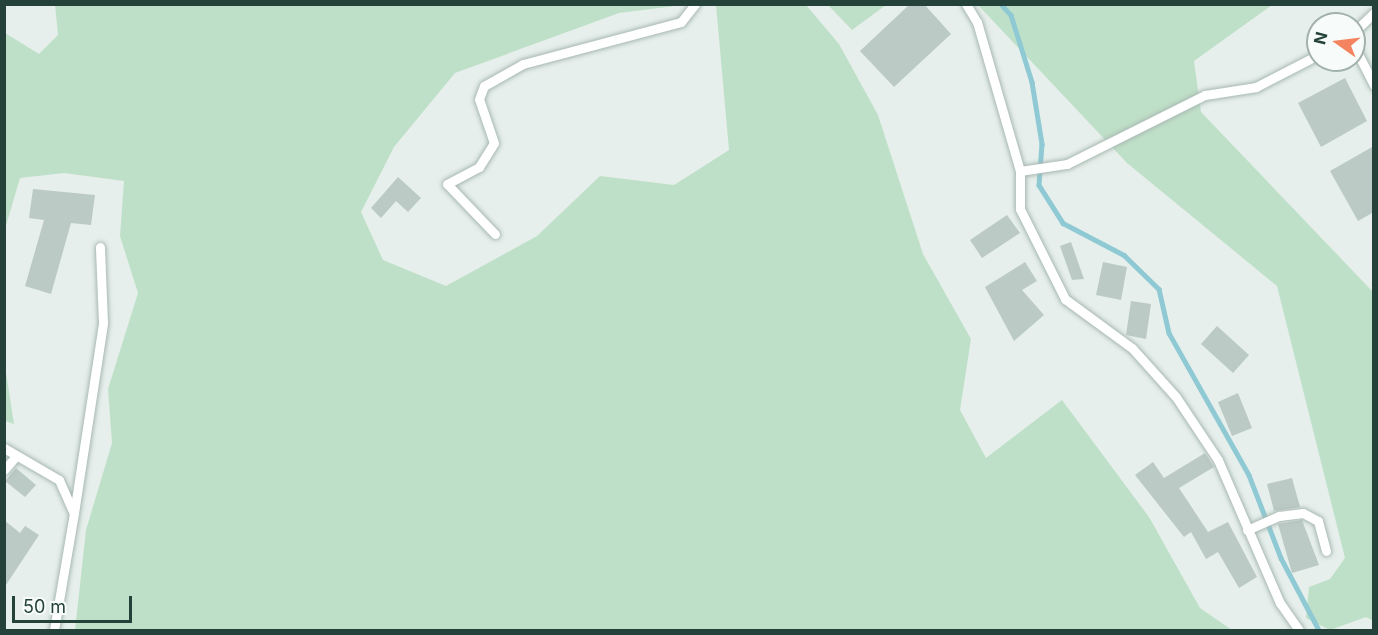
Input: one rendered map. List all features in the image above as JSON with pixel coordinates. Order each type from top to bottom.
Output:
[{"type":"lane","points":[[495,234],[447,184],[479,166],[494,143],[479,99],[484,86],[523,64],[681,22],[695,4]]},
{"type":"lane","points":[[966,4],[977,22],[1024,170],[1020,209],[1065,299],[1132,348],[1176,397],[1218,460],[1280,603],[1299,630]]},
{"type":"lane","points":[[1024,170],[1051,167],[1122,140],[1205,95],[1256,87],[1306,61]]},
{"type":"lane","points":[[1366,69],[1374,85]]},
{"type":"lane","points":[[54,630],[103,323],[100,247]]},
{"type":"lane","points":[[4,448],[59,480],[74,513]]},
{"type":"lane","points":[[4,470],[16,456]]},
{"type":"lane","points":[[1247,530],[1277,517],[1303,513],[1318,521],[1326,551]]},
{"type":"green space","points":[[55,5],[683,5],[619,13],[455,73],[394,147],[361,212],[383,260],[446,286],[537,236],[600,176],[674,185],[729,150],[716,5],[806,5],[839,44],[878,115],[923,254],[971,339],[960,410],[986,458],[1062,400],[1149,517],[1200,608],[1232,630],[75,630],[86,530],[112,443],[108,389],[138,293],[120,236],[124,181],[64,173],[20,178],[5,229],[5,33],[39,54],[58,35]]},
{"type":"green space","points":[[828,5],[886,5],[852,30]]},
{"type":"green space","points":[[978,5],[1272,5],[1194,61],[1201,112],[1373,292],[1373,621],[1366,617],[1330,630],[1306,618],[1309,587],[1330,579],[1345,558],[1277,286],[1127,163]]},
{"type":"green space","points":[[5,366],[14,424],[5,421]]},
{"type":"building","points":[[910,4],[924,4],[951,34],[894,87],[860,51]]},
{"type":"building","points":[[1345,78],[1367,121],[1321,147],[1298,103]]},
{"type":"building","points":[[1374,146],[1374,212],[1358,221],[1330,171]]},
{"type":"building","points":[[398,177],[421,198],[408,212],[396,201],[381,218],[371,208]]},
{"type":"building","points":[[33,189],[95,195],[91,225],[71,223],[51,294],[25,286],[44,220],[29,218]]},
{"type":"building","points":[[1007,215],[1020,233],[982,258],[970,240]]},
{"type":"building","points":[[1071,242],[1084,279],[1072,280],[1060,246]]},
{"type":"building","points":[[1025,262],[1037,281],[1022,290],[1044,315],[1014,341],[985,287]]},
{"type":"building","points":[[1103,262],[1127,267],[1121,300],[1096,295]]},
{"type":"building","points":[[1131,301],[1151,304],[1146,339],[1126,335]]},
{"type":"building","points":[[1217,326],[1249,355],[1233,373],[1201,344]]},
{"type":"building","points":[[1238,393],[1252,428],[1232,436],[1218,402]]},
{"type":"building","points":[[1205,453],[1214,467],[1179,488],[1208,532],[1228,522],[1257,577],[1239,588],[1218,552],[1206,559],[1191,532],[1184,537],[1135,475],[1153,462],[1164,478]]},
{"type":"building","points":[[16,468],[36,485],[25,497],[5,481]]},
{"type":"building","points":[[1292,478],[1300,507],[1274,511],[1267,484]]},
{"type":"building","points":[[4,520],[20,533],[25,526],[39,535],[4,588]]},
{"type":"building","points":[[1302,520],[1319,565],[1292,573],[1278,524]]},
{"type":"waterway","points":[[1001,4],[1011,15],[1032,82],[1042,144],[1039,185],[1063,223],[1124,255],[1159,289],[1169,333],[1249,475],[1281,558],[1319,630]]}]
